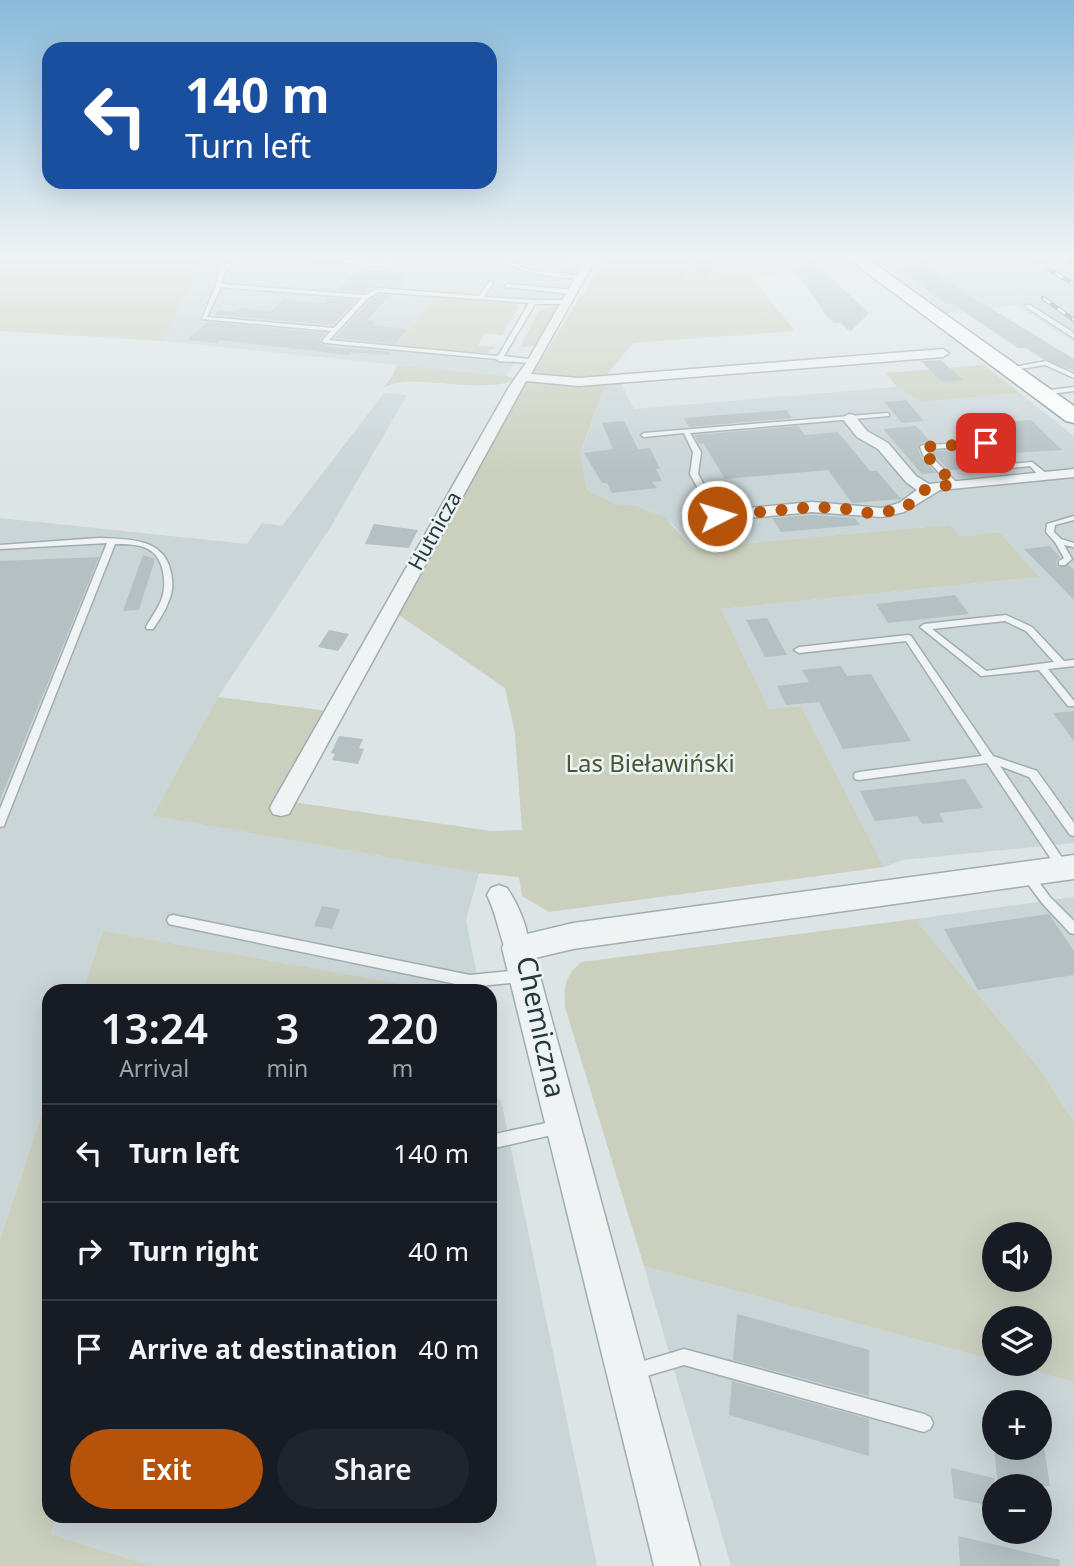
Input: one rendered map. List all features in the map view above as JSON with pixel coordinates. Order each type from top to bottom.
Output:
[{"type":"highway","points":[[952,328],[1074,416]]},
{"type":"street","name":"Hutnicza","points":[[281,808],[522,377],[553,328]]},
{"type":"street","points":[[522,377],[579,382],[943,353]]},
{"type":"street","points":[[849,418],[862,434],[883,446],[911,479],[926,489]]},
{"type":"street","points":[[695,518],[813,507],[869,513],[892,511],[905,508],[926,489],[1074,473]]},
{"type":"street","name":"Chemiczna","points":[[677,1566],[521,962],[573,936],[1069,867]]},
{"type":"street","points":[[499,895],[508,908],[521,962]]},
{"type":"lane","points":[[306,328],[335,331]]},
{"type":"lane","points":[[338,328],[325,341],[534,361]]},
{"type":"lane","points":[[499,359],[517,328]]},
{"type":"lane","points":[[1008,369],[1046,363],[1074,376]]},
{"type":"lane","points":[[1041,393],[1074,389]]},
{"type":"lane","points":[[644,435],[887,415]]},
{"type":"lane","points":[[954,484],[925,454],[923,447],[969,445],[990,441],[978,425]]},
{"type":"lane","points":[[686,431],[697,452],[694,474],[717,516]]},
{"type":"lane","points":[[990,468],[1032,464],[1044,476]]},
{"type":"lane","points":[[1062,563],[1068,559],[1058,541],[1049,532],[1051,524],[1074,518]]},
{"type":"lane","points":[[0,547],[125,541],[149,546],[162,556],[167,574],[167,595],[150,627]]},
{"type":"lane","points":[[1058,541],[1074,545]]},
{"type":"lane","points":[[0,822],[112,542]]},
{"type":"lane","points":[[1061,664],[1029,629],[1006,618],[924,627],[984,674],[1074,663]]},
{"type":"lane","points":[[799,650],[908,638],[990,760],[1069,867]]},
{"type":"lane","points":[[1041,667],[1071,704]]},
{"type":"lane","points":[[859,776],[990,760],[1033,774],[1074,832]]},
{"type":"lane","points":[[1026,873],[1046,900],[1074,929]]},
{"type":"lane","points":[[173,920],[470,981],[521,962]]},
{"type":"lane","points":[[497,1141],[563,1127]]},
{"type":"lane","points":[[627,1373],[684,1357],[924,1423]]},
{"type":"shaded area","points":[[170,328],[410,328],[391,350],[514,363],[506,376],[164,341]]},
{"type":"shaded area","points":[[1052,328],[1074,328],[1074,342]]},
{"type":"shaded area","points":[[620,381],[634,409],[897,387],[923,402],[1020,393],[1074,436],[1074,843],[903,860],[884,867],[801,706],[769,709],[721,609],[1038,577],[999,532],[961,538],[950,525],[693,548],[673,525],[649,510],[615,504],[587,490],[580,454],[606,382]]},
{"type":"shaded area","points":[[384,393],[407,395],[330,528],[218,697],[154,816],[479,873],[466,920],[479,984],[402,984],[103,931],[85,984],[42,984],[42,1113],[0,1240],[0,518],[247,544],[262,523],[282,526]]},
{"type":"shaded area","points":[[1074,897],[1074,1122],[1038,1067],[915,919]]},
{"type":"shaded area","points":[[497,1099],[501,1100],[597,1566],[152,1566],[51,1534],[54,1523],[497,1523]]},
{"type":"shaded area","points":[[644,1266],[982,1357],[982,1376],[1052,1376],[1074,1382],[1074,1566],[731,1566]]},
{"type":"green space","points":[[0,328],[170,328],[164,341],[0,331]]},
{"type":"green space","points":[[410,328],[506,328],[502,335],[485,333],[478,346],[495,347],[486,353],[395,346]]},
{"type":"green space","points":[[530,328],[546,328],[536,346],[520,347]]},
{"type":"green space","points":[[561,328],[793,328],[795,331],[633,343],[605,377],[573,380],[532,375]]},
{"type":"green space","points":[[397,365],[515,378],[495,385],[405,382],[383,387]]},
{"type":"green space","points":[[984,365],[1020,393],[922,402],[897,387],[886,373]]},
{"type":"green space","name":"Las Bieławiński","points":[[525,381],[606,382],[580,453],[587,490],[615,504],[637,506],[664,517],[693,548],[950,525],[961,537],[999,532],[1039,577],[721,609],[769,709],[801,706],[884,867],[549,912],[522,896],[519,877],[479,873],[153,816],[218,697],[328,711],[279,800],[491,831],[522,830],[515,733],[505,688],[396,613]]},
{"type":"green space","points":[[915,919],[1038,1067],[1074,1122],[1074,1382],[1052,1376],[1052,1306],[982,1306],[982,1357],[644,1266],[565,1007],[567,981],[582,962]]},
{"type":"green space","points":[[103,931],[402,984],[85,984]]},
{"type":"green space","points":[[42,1113],[42,1523],[54,1523],[51,1534],[152,1566],[0,1566],[0,1240]]},
{"type":"building","points":[[200,328],[273,328],[326,333],[319,341],[325,346],[390,352],[388,355],[351,352],[348,355],[220,340],[217,343],[187,340]]},
{"type":"building","points":[[344,328],[407,329],[396,344],[335,338]]},
{"type":"building","points":[[988,328],[1023,328],[1074,359],[1074,371],[1043,359],[1026,348],[1018,348]]},
{"type":"building","points":[[941,360],[963,380],[942,382],[921,361]]},
{"type":"building","points":[[906,400],[924,421],[902,423],[884,402]]},
{"type":"building","points":[[786,410],[792,418],[689,427],[684,418]]},
{"type":"building","points":[[993,420],[996,423],[1031,420],[1062,450],[996,454],[988,446],[994,444],[994,438],[979,421]]},
{"type":"building","points":[[624,421],[638,449],[650,448],[660,469],[656,469],[662,481],[652,482],[657,488],[612,493],[607,483],[602,483],[584,453],[613,449],[602,423]]},
{"type":"building","points":[[798,426],[805,435],[838,432],[870,471],[877,471],[901,499],[852,503],[828,470],[725,479],[703,443],[699,444],[694,435]]},
{"type":"building","points":[[916,426],[931,442],[922,443],[918,448],[921,457],[936,473],[922,474],[883,429]]},
{"type":"building","points":[[958,450],[976,468],[949,470],[930,451]]},
{"type":"building","points":[[812,515],[855,518],[860,525],[781,532],[772,518]]},
{"type":"building","points":[[739,522],[746,535],[711,538],[704,525]]},
{"type":"building","points":[[374,524],[418,530],[409,548],[365,544]]},
{"type":"building","points":[[1050,546],[1060,557],[1056,561],[1057,567],[1069,565],[1074,570],[1074,600],[1024,549]]},
{"type":"building","points":[[143,555],[155,559],[139,610],[123,611]]},
{"type":"building","points":[[99,557],[18,756],[0,800],[0,561]]},
{"type":"building","points":[[955,595],[969,614],[888,623],[876,604]]},
{"type":"building","points":[[767,618],[787,655],[765,657],[746,620]]},
{"type":"building","points":[[329,630],[349,634],[338,651],[318,647]]},
{"type":"building","points":[[841,666],[847,676],[871,674],[911,741],[843,749],[819,702],[786,705],[777,686],[809,682],[802,670]]},
{"type":"building","points":[[1074,711],[1074,741],[1053,713]]},
{"type":"building","points":[[339,736],[363,739],[359,748],[364,749],[358,764],[332,760],[335,754],[331,753]]},
{"type":"building","points":[[965,779],[983,808],[939,813],[944,822],[922,824],[917,816],[875,821],[860,791]]},
{"type":"building","points":[[322,906],[340,909],[332,929],[314,926]]},
{"type":"building","points":[[1049,914],[1074,951],[1074,975],[978,990],[944,929]]},
{"type":"building","points":[[737,1314],[869,1350],[869,1396],[733,1360]]},
{"type":"building","points":[[732,1381],[869,1419],[869,1456],[729,1415]]},
{"type":"building","points":[[995,1460],[1046,1460],[1048,1474],[997,1474]]},
{"type":"building","points":[[951,1468],[982,1475],[982,1504],[954,1498]]},
{"type":"building","points":[[958,1536],[982,1542],[982,1544],[1060,1560],[1059,1566],[960,1566]]},
{"type":"route","points":[[717,516],[813,507],[869,513],[905,508],[926,489],[954,484],[925,454],[923,447],[986,443]]}]
